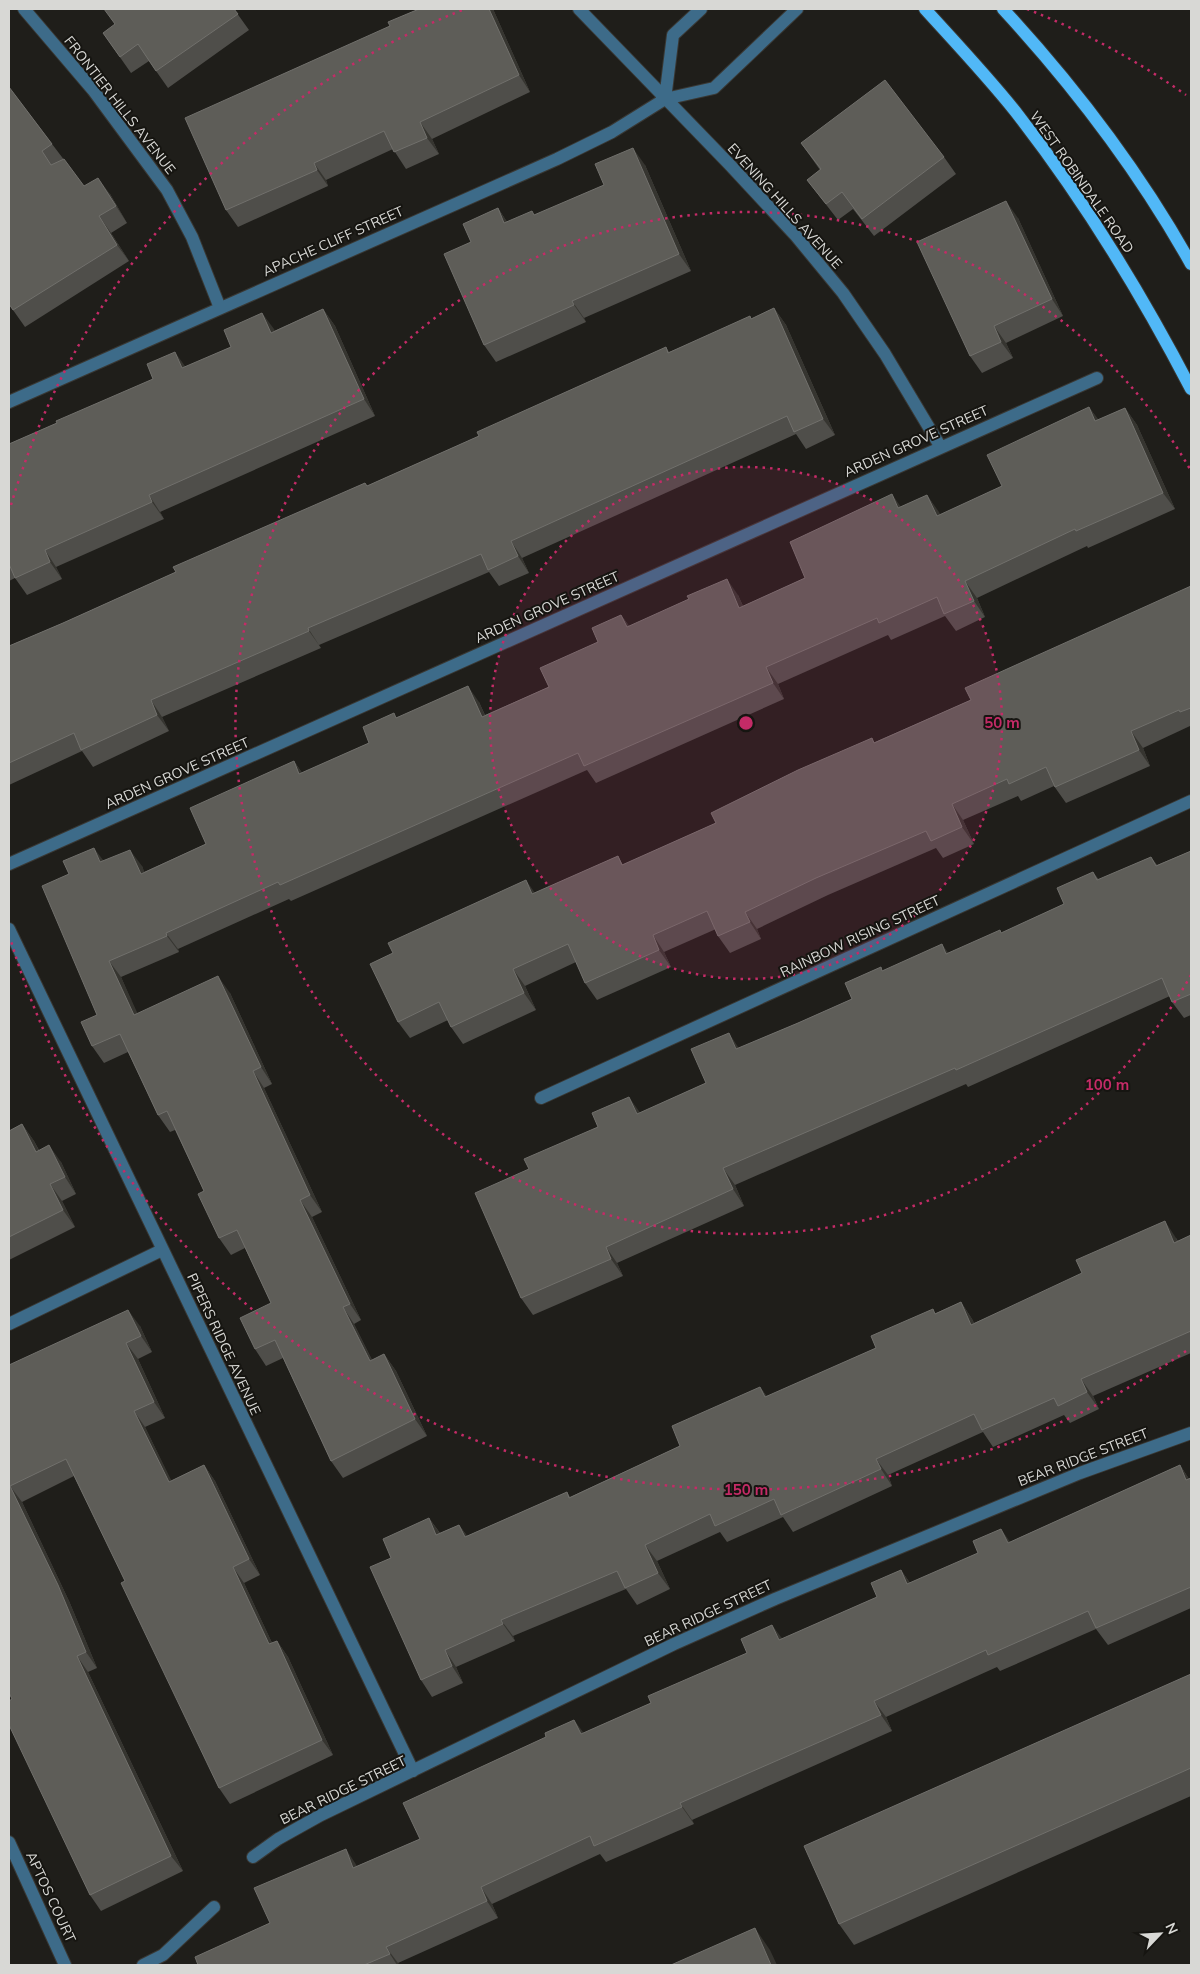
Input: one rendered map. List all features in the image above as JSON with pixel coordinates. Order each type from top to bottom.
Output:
[{"type":"main road","name":"WEST ROBINDALE ROAD","points":[[925,9],[1008,103],[1097,225],[1134,284],[1191,389]]},
{"type":"main road","points":[[1004,9],[1055,68],[1104,131],[1191,264]]},
{"type":"street","name":"FRONTIER HILLS AVENUE","points":[[24,9],[93,90],[167,190],[192,237],[220,308]]},
{"type":"street","name":"EVENING HILLS AVENUE","points":[[579,9],[789,229],[843,293],[890,362],[940,446]]},
{"type":"street","points":[[665,99],[673,34],[701,9]]},
{"type":"street","name":"APACHE CLIFF STREET","points":[[9,402],[557,159],[612,132],[665,99],[714,88],[797,9]]},
{"type":"street","name":"ARDEN GROVE STREET","points":[[9,864],[940,446],[1097,378]]},
{"type":"street","name":"RAINBOW RISING STREET","points":[[541,1098],[1191,801]]},
{"type":"street","name":"PIPERS RIDGE AVENUE","points":[[9,929],[413,1772]]},
{"type":"street","points":[[9,1324],[162,1250]]},
{"type":"street","name":"BEAR RIDGE STREET","points":[[253,1857],[278,1839],[312,1820],[674,1644],[775,1599],[1080,1473],[1191,1432]]},
{"type":"street","name":"APTOS COURT","points":[[9,1842],[65,1965]]},
{"type":"street","points":[[143,1965],[163,1955],[214,1907]]},
{"type":"building","points":[[104,9],[234,9],[238,14],[156,71],[138,44],[120,57],[103,33],[115,24]]},
{"type":"building","points":[[419,9],[489,9],[519,75],[420,122],[427,138],[394,152],[384,131],[314,163],[317,170],[226,210],[185,118],[390,26],[388,22]]},
{"type":"building","points":[[885,80],[944,157],[862,219],[842,192],[826,204],[807,180],[821,169],[801,143]]},
{"type":"building","points":[[9,87],[52,144],[42,151],[51,165],[64,159],[84,186],[98,178],[116,206],[99,216],[117,245],[13,310],[9,304]]},
{"type":"building","points":[[633,148],[679,254],[572,301],[574,305],[484,345],[444,254],[471,242],[463,224],[498,208],[504,223],[532,211],[534,215],[604,185],[595,164]]},
{"type":"building","points":[[1006,201],[1052,299],[994,326],[1001,342],[970,356],[917,242]]},
{"type":"building","points":[[774,308],[823,419],[794,432],[787,416],[511,541],[518,556],[488,570],[481,554],[308,628],[309,631],[151,700],[157,715],[81,750],[74,733],[9,763],[9,646],[176,572],[173,567],[365,483],[367,486],[479,436],[477,432],[666,347],[668,353],[750,316],[751,319]]},
{"type":"building","points":[[323,309],[364,399],[149,495],[152,502],[45,550],[50,562],[15,578],[9,564],[9,444],[57,423],[56,421],[153,379],[147,364],[175,352],[182,368],[231,347],[224,330],[262,313],[271,333]]},
{"type":"building","points":[[1089,407],[1095,421],[1125,408],[1163,493],[1076,531],[1075,529],[965,581],[974,601],[944,614],[937,597],[879,623],[877,618],[766,667],[773,683],[584,766],[578,753],[280,885],[278,882],[166,933],[167,936],[109,961],[134,1015],[218,976],[261,1067],[253,1071],[310,1195],[300,1200],[350,1304],[343,1307],[370,1361],[384,1354],[415,1419],[331,1461],[275,1340],[255,1349],[240,1318],[271,1303],[237,1230],[219,1238],[198,1194],[204,1191],[167,1111],[158,1115],[120,1034],[92,1046],[81,1022],[97,1015],[42,886],[69,874],[63,861],[94,848],[100,862],[130,850],[141,874],[206,844],[190,808],[294,761],[299,774],[369,743],[363,727],[394,713],[396,718],[468,686],[482,717],[549,687],[540,668],[598,642],[592,628],[621,615],[627,627],[689,599],[687,596],[727,579],[739,608],[805,578],[790,542],[892,494],[898,508],[927,495],[937,516],[1002,486],[987,455]]},
{"type":"building","points":[[1191,586],[1191,708],[1180,712],[1179,710],[1131,731],[1139,750],[1055,787],[1046,767],[1009,784],[1007,779],[952,804],[962,827],[931,841],[926,831],[816,878],[745,912],[750,922],[718,936],[707,911],[653,935],[659,950],[585,983],[568,944],[513,969],[524,993],[451,1027],[439,1002],[398,1022],[370,964],[393,953],[388,943],[526,880],[532,894],[618,856],[622,865],[716,823],[711,813],[798,770],[872,738],[874,743],[971,700],[965,688]]},
{"type":"building","points":[[1191,851],[1191,994],[1172,1002],[1162,978],[956,1070],[955,1068],[723,1168],[733,1189],[606,1247],[611,1259],[521,1298],[475,1193],[529,1169],[524,1159],[598,1127],[592,1113],[629,1097],[637,1114],[706,1083],[691,1049],[729,1033],[736,1049],[798,1023],[852,999],[845,983],[881,967],[882,971],[942,944],[946,954],[1000,930],[1001,933],[1064,904],[1057,888],[1093,872],[1097,880],[1151,857],[1156,866]]},
{"type":"building","points":[[22,1124],[36,1152],[49,1145],[65,1177],[50,1184],[63,1210],[9,1237],[9,1131]]},
{"type":"building","points":[[1165,1221],[1174,1243],[1191,1235],[1191,1331],[1081,1379],[1087,1392],[1058,1406],[1054,1398],[982,1430],[974,1414],[876,1459],[881,1469],[781,1515],[774,1499],[715,1526],[710,1514],[645,1545],[658,1573],[625,1588],[617,1571],[501,1620],[503,1624],[445,1650],[452,1666],[421,1680],[370,1567],[391,1558],[383,1539],[429,1518],[436,1535],[459,1525],[465,1537],[567,1492],[569,1498],[680,1446],[672,1426],[760,1387],[765,1397],[876,1348],[871,1336],[933,1309],[935,1314],[961,1302],[971,1325],[1082,1273],[1076,1260]]},
{"type":"building","points":[[128,1310],[141,1336],[126,1343],[154,1402],[134,1411],[169,1482],[204,1465],[249,1559],[233,1567],[269,1644],[277,1641],[322,1740],[219,1788],[121,1583],[125,1581],[66,1459],[10,1486],[58,1585],[86,1652],[77,1656],[171,1856],[90,1895],[9,1725],[9,1701],[12,1699],[9,1693],[9,1365]]},
{"type":"building","points":[[1180,1465],[1186,1480],[1191,1478],[1191,1587],[1096,1628],[1088,1611],[988,1655],[986,1650],[874,1701],[881,1715],[680,1803],[682,1807],[594,1846],[590,1836],[481,1887],[487,1901],[386,1947],[390,1954],[364,1965],[198,1965],[195,1957],[270,1923],[254,1888],[346,1849],[353,1868],[420,1839],[403,1803],[546,1737],[545,1733],[574,1720],[581,1734],[651,1703],[648,1696],[747,1653],[741,1639],[772,1625],[779,1640],[877,1597],[871,1583],[901,1570],[907,1584],[978,1553],[973,1541],[1001,1529],[1008,1543]]},
{"type":"building","points":[[1191,1674],[1191,1768],[839,1924],[804,1846]]},
{"type":"building","points":[[755,1928],[771,1965],[671,1965]]}]
